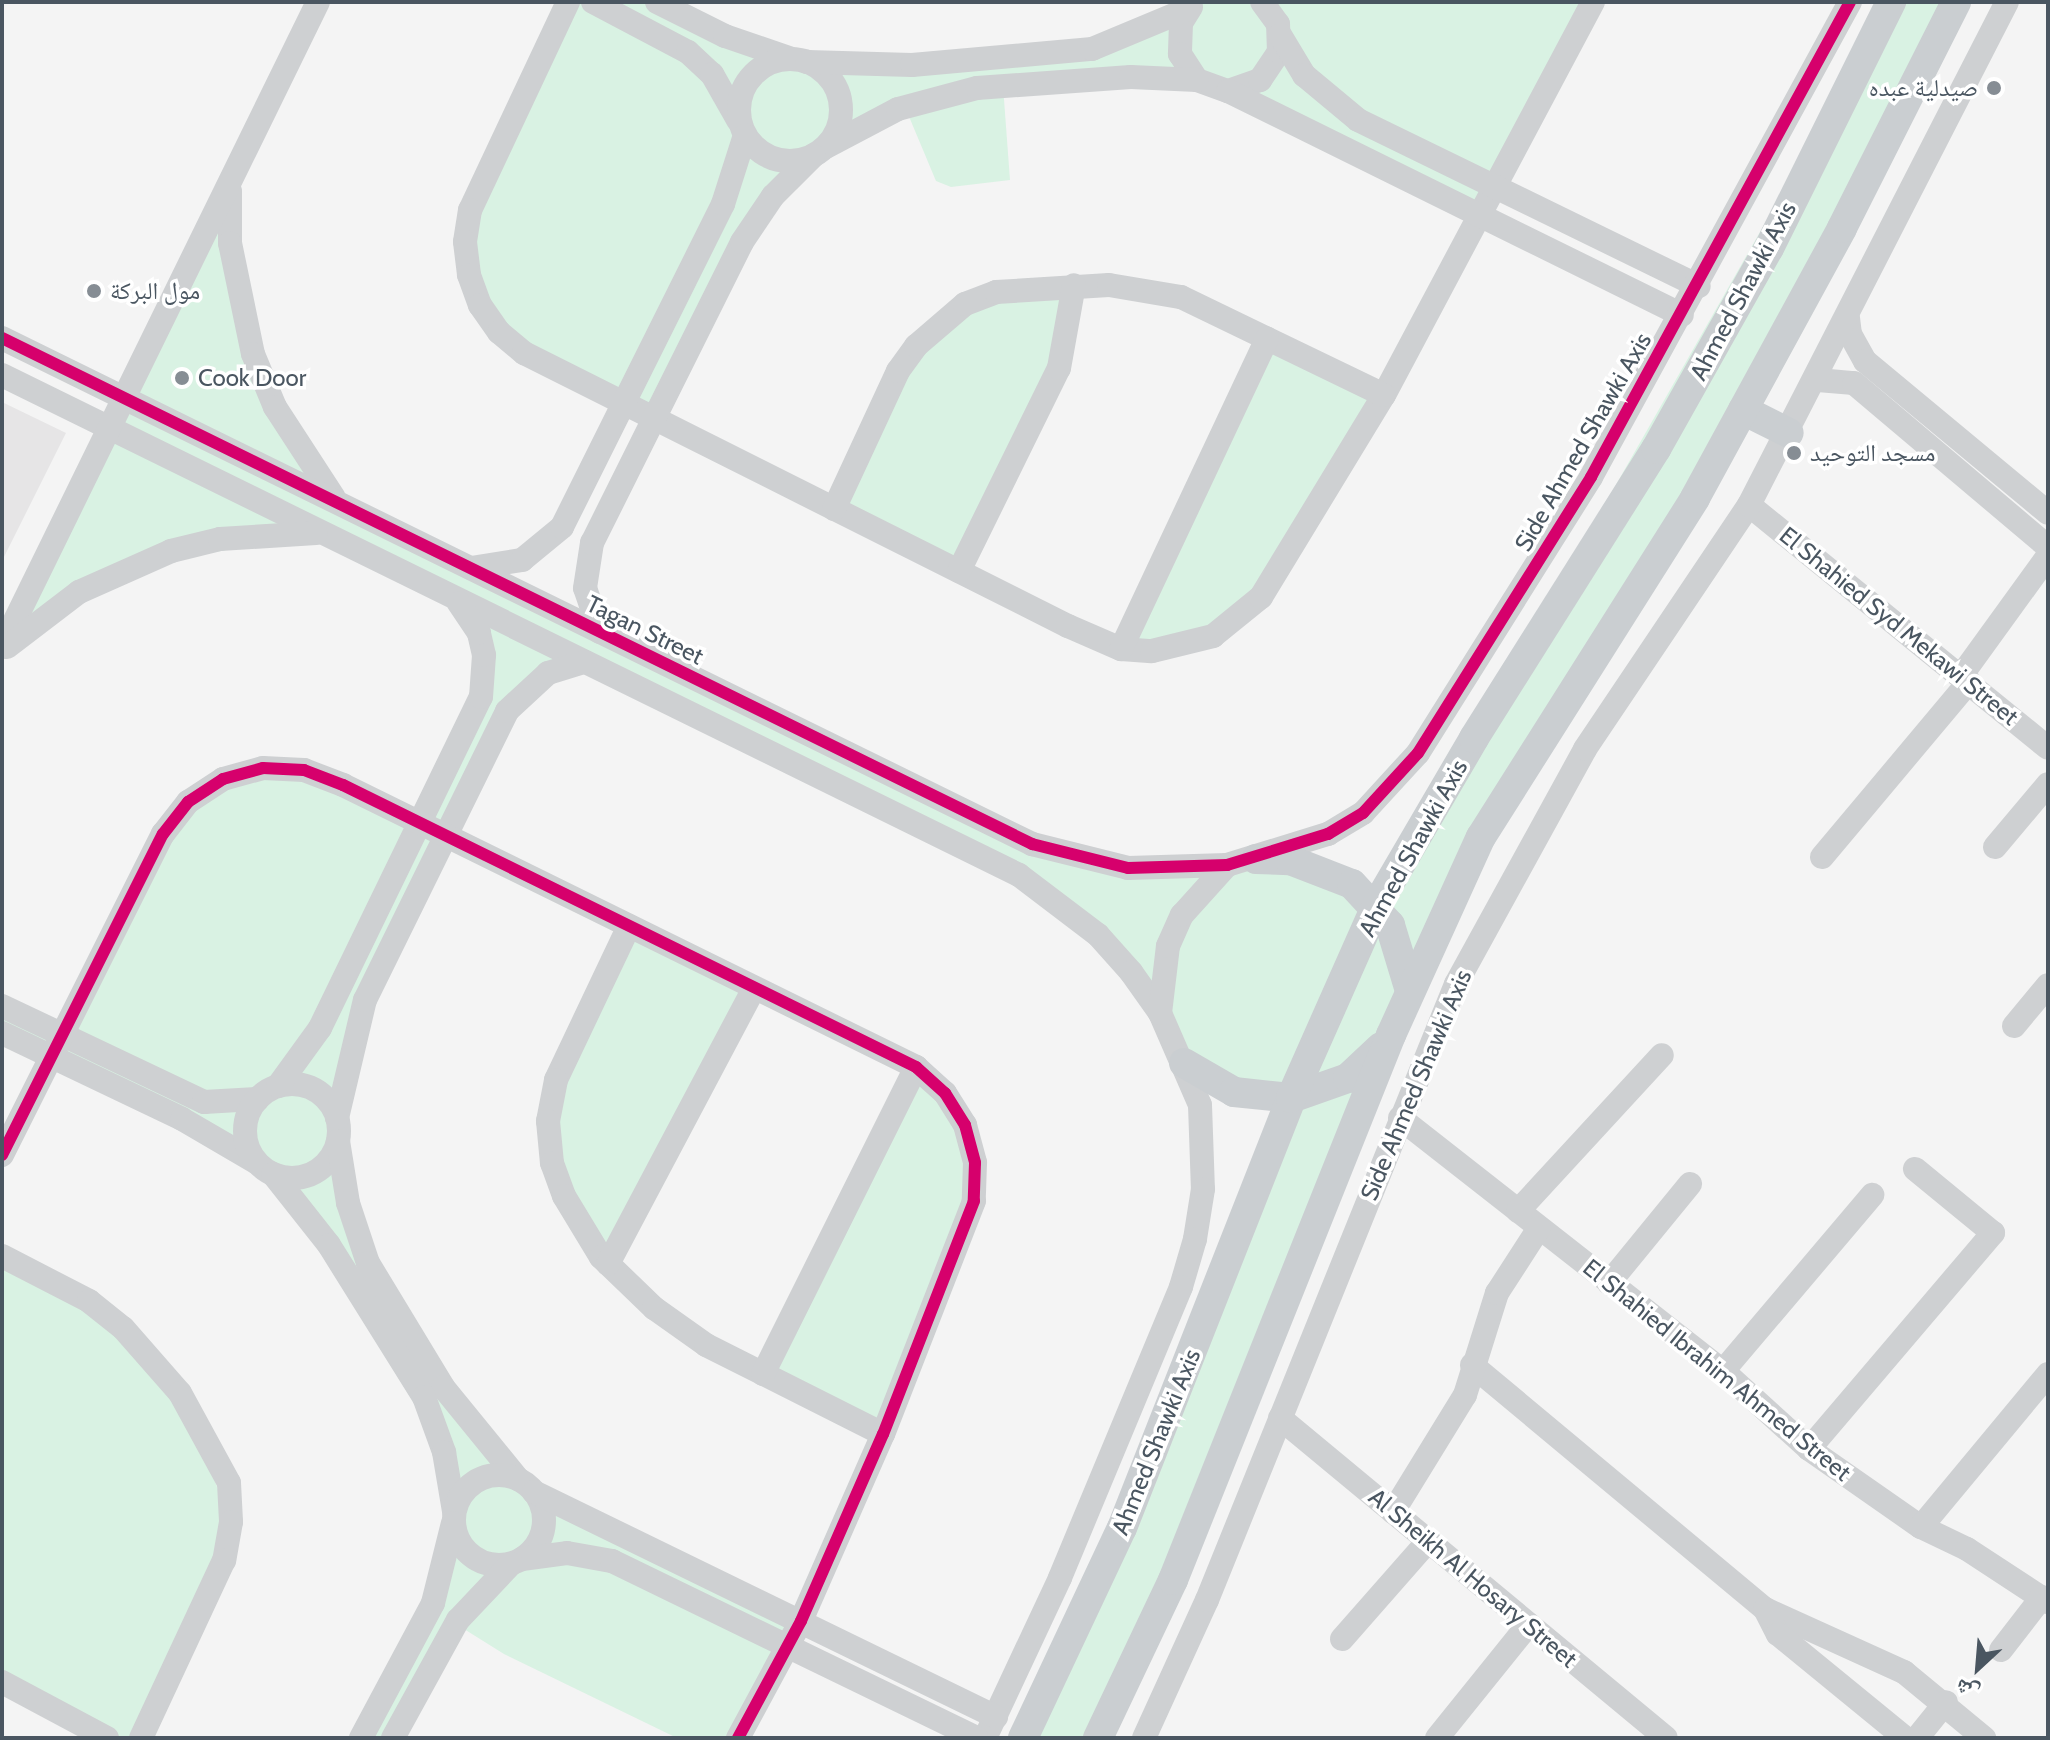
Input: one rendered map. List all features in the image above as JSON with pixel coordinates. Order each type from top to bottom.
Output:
[{"type":"main road","name":"Ahmed Shawki Axis","points":[[1023,1738],[1122,1528],[1291,1098],[1376,906],[1460,762],[1656,449],[1769,248],[1891,2]]},
{"type":"main road","points":[[1098,1738],[1173,1580],[1391,1035],[1481,837],[1640,588],[1743,410],[1956,2]]},
{"type":"main road","points":[[1743,410],[1789,433]]},
{"type":"main road","points":[[1256,859],[1290,860],[1322,868],[1352,884],[1376,906],[1401,946],[1410,991]]},
{"type":"main road","points":[[1184,1063],[1234,1092],[1291,1098],[1348,1078],[1391,1035]]},
{"type":"street","points":[[2,649],[127,399],[318,2]]},
{"type":"street","points":[[568,2],[470,210],[465,242],[469,275],[486,314],[524,353],[1121,649],[1183,647],[1239,619],[1279,571],[1384,395],[1478,212],[1593,2]]},
{"type":"street","points":[[593,2],[688,52],[730,100],[744,132],[774,159],[820,152],[898,109],[964,90],[1131,77],[1197,80],[1228,91],[1478,212],[1682,315]]},
{"type":"street","points":[[600,632],[590,611],[586,565],[654,418],[756,218],[837,130],[839,100],[825,73],[800,61],[725,36],[657,2]]},
{"type":"street","points":[[1262,2],[1278,20],[1304,75],[1338,108],[1699,286]]},
{"type":"street","name":"Side Ahmed Shawki Axis","points":[[1290,849],[1363,813],[1418,753],[1591,477],[1699,286],[1850,2]]},
{"type":"street","name":"Side Ahmed Shawki Axis","points":[[1144,1738],[1280,1418],[1456,984],[1585,749],[1749,505],[1818,380],[2007,2]]},
{"type":"street","points":[[471,568],[522,560],[562,527],[723,204],[744,132],[741,96],[748,81],[767,65],[800,61],[912,65],[1092,49],[1192,6]]},
{"type":"street","points":[[1192,6],[1181,23],[1180,54],[1197,80]]},
{"type":"street","points":[[1228,91],[1260,80],[1272,68],[1278,20]]},
{"type":"street","points":[[230,186],[230,243],[253,354],[296,444],[338,503]]},
{"type":"street","points":[[834,509],[898,371],[938,322],[996,292],[1074,285],[1145,288],[1181,297],[1384,395]]},
{"type":"street","points":[[959,571],[1059,368],[1074,285]]},
{"type":"street","points":[[1848,318],[1855,349],[1865,361],[2048,513]]},
{"type":"street","name":"Tagan Street","points":[[2,338],[986,822],[1079,859],[1165,869],[1227,865],[1290,849]]},
{"type":"street","points":[[1121,649],[1267,339]]},
{"type":"street","points":[[2,375],[1019,875],[1070,911],[1131,972],[1160,1013],[1200,1105],[1204,1148],[1192,1251],[1060,1578],[990,1728],[801,1621],[502,1475],[479,1480],[460,1496],[433,1603],[361,1738]]},
{"type":"street","points":[[1818,380],[1854,383],[2048,547]]},
{"type":"street","name":"El Shahied Syd Mekawi Street","points":[[1749,505],[2048,748]]},
{"type":"street","points":[[367,555],[381,524]]},
{"type":"street","points":[[2,649],[79,592],[171,551],[246,536],[322,533]]},
{"type":"street","points":[[1822,857],[1965,679],[2048,556]]},
{"type":"street","points":[[455,598],[479,633],[485,676],[481,697],[320,1028],[268,1092],[245,1131],[266,1169],[329,1245],[424,1397],[444,1452],[454,1516],[466,1550],[479,1560],[516,1562],[567,1553],[612,1561],[976,1738]]},
{"type":"street","points":[[2,1006],[54,1045],[266,1169],[300,1177],[313,1173],[325,1165],[338,1130],[365,1000],[507,711],[548,673],[584,662]]},
{"type":"street","points":[[2,1155],[54,1045],[163,834],[188,802],[223,779],[263,768],[304,770],[446,836],[916,1067],[945,1093],[965,1125],[975,1163],[974,1201],[883,1434],[801,1621],[738,1738]]},
{"type":"street","points":[[1995,847],[2048,784]]},
{"type":"street","points":[[971,852],[986,822]]},
{"type":"street","points":[[1160,1013],[1160,980],[1177,926],[1202,888],[1227,865]]},
{"type":"street","points":[[629,926],[556,1080],[548,1121],[552,1163],[564,1196],[608,1264],[654,1308],[706,1345],[883,1434]]},
{"type":"street","points":[[2014,1026],[2048,985]]},
{"type":"street","points":[[608,1264],[754,988]]},
{"type":"street","points":[[2,1033],[54,1045],[204,1102],[307,1087],[321,1094],[338,1130],[348,1203],[368,1263],[443,1387],[526,1485],[545,1521],[542,1536],[458,1620],[393,1738]]},
{"type":"street","points":[[1518,1211],[1662,1055]]},
{"type":"street","points":[[763,1374],[916,1067]]},
{"type":"street","name":"El Shahied Ibrahim Ahmed Street","points":[[1400,1118],[1723,1371],[1809,1449],[1921,1527],[1967,1549],[2045,1599]]},
{"type":"street","points":[[1809,1449],[1993,1233],[1915,1169]]},
{"type":"street","points":[[1609,1283],[1690,1184]]},
{"type":"street","points":[[1723,1371],[1872,1195]]},
{"type":"street","points":[[1393,1512],[1465,1395],[1497,1293],[1539,1228]]},
{"type":"street","points":[[2,1256],[89,1301],[133,1339],[193,1412],[229,1483],[231,1522],[224,1560],[141,1738]]},
{"type":"street","points":[[1472,1365],[1765,1609],[1858,1647],[1946,1702],[1972,1734]]},
{"type":"street","points":[[1921,1527],[2048,1374]]},
{"type":"street","name":"Al Sheikh Al Hosary Street","points":[[1280,1418],[1666,1738]]},
{"type":"street","points":[[1342,1639],[1428,1541]]},
{"type":"street","points":[[2001,1650],[2045,1599]]},
{"type":"street","points":[[1765,1609],[1778,1634],[1905,1738]]},
{"type":"street","points":[[1437,1738],[1529,1624]]},
{"type":"street","points":[[2,1682],[107,1738]]},
{"type":"street","points":[[1917,1738],[1946,1702]]},
{"type":"shaded area","points":[[2,402],[66,433],[2,561]]},
{"type":"green space","points":[[568,2],[657,2],[792,59],[1092,49],[1195,2],[1593,2],[1478,212],[1228,91],[1003,86],[1010,180],[951,187],[936,181],[905,107],[792,175],[654,418],[499,332],[465,242]]},
{"type":"green space","points":[[1891,2],[1956,2],[1842,228],[1531,752],[1098,1738],[1022,1738],[1291,1098],[1207,1080],[1160,1013],[1060,903],[584,662],[533,684],[365,1000],[337,1118],[368,1263],[518,1479],[801,1621],[738,1738],[677,1738],[504,1654],[456,1624],[393,1738],[361,1738],[449,1548],[444,1452],[273,1174],[2,1033],[2,1006],[59,1034],[188,802],[263,768],[419,823],[481,697],[469,614],[322,533],[126,568],[2,651],[230,186],[253,354],[338,503],[1079,859],[1256,859],[1376,906]]},
{"type":"green space","points":[[1074,285],[1071,313],[959,571],[834,509],[898,371],[965,304]]},
{"type":"green space","points":[[1267,339],[1384,395],[1239,619],[1121,649]]},
{"type":"green space","points":[[629,926],[754,988],[601,1257],[580,1228],[548,1121]]},
{"type":"green space","points":[[916,1067],[975,1163],[883,1434],[763,1374]]},
{"type":"green space","points":[[2,1256],[89,1301],[180,1393],[231,1522],[141,1738],[107,1738],[2,1682]]},
{"type":"cycle path","points":[[2,338],[1032,844],[1128,868],[1227,865],[1328,834],[1363,813],[1418,753],[1591,477],[1850,2]]},
{"type":"cycle path","points":[[2,1155],[163,834],[188,802],[223,779],[263,768],[304,770],[343,785],[916,1067],[945,1093],[965,1125],[975,1163],[974,1201],[883,1434],[801,1621],[738,1738]]},
{"type":"place","name":"صيدلية عبده","points":[[1994,88]]},
{"type":"place","name":"مول البركة","points":[[94,291]]},
{"type":"place","name":"Cook Door","points":[[182,378]]},
{"type":"place","name":"مسجد التوحيد","points":[[1794,453]]}]
